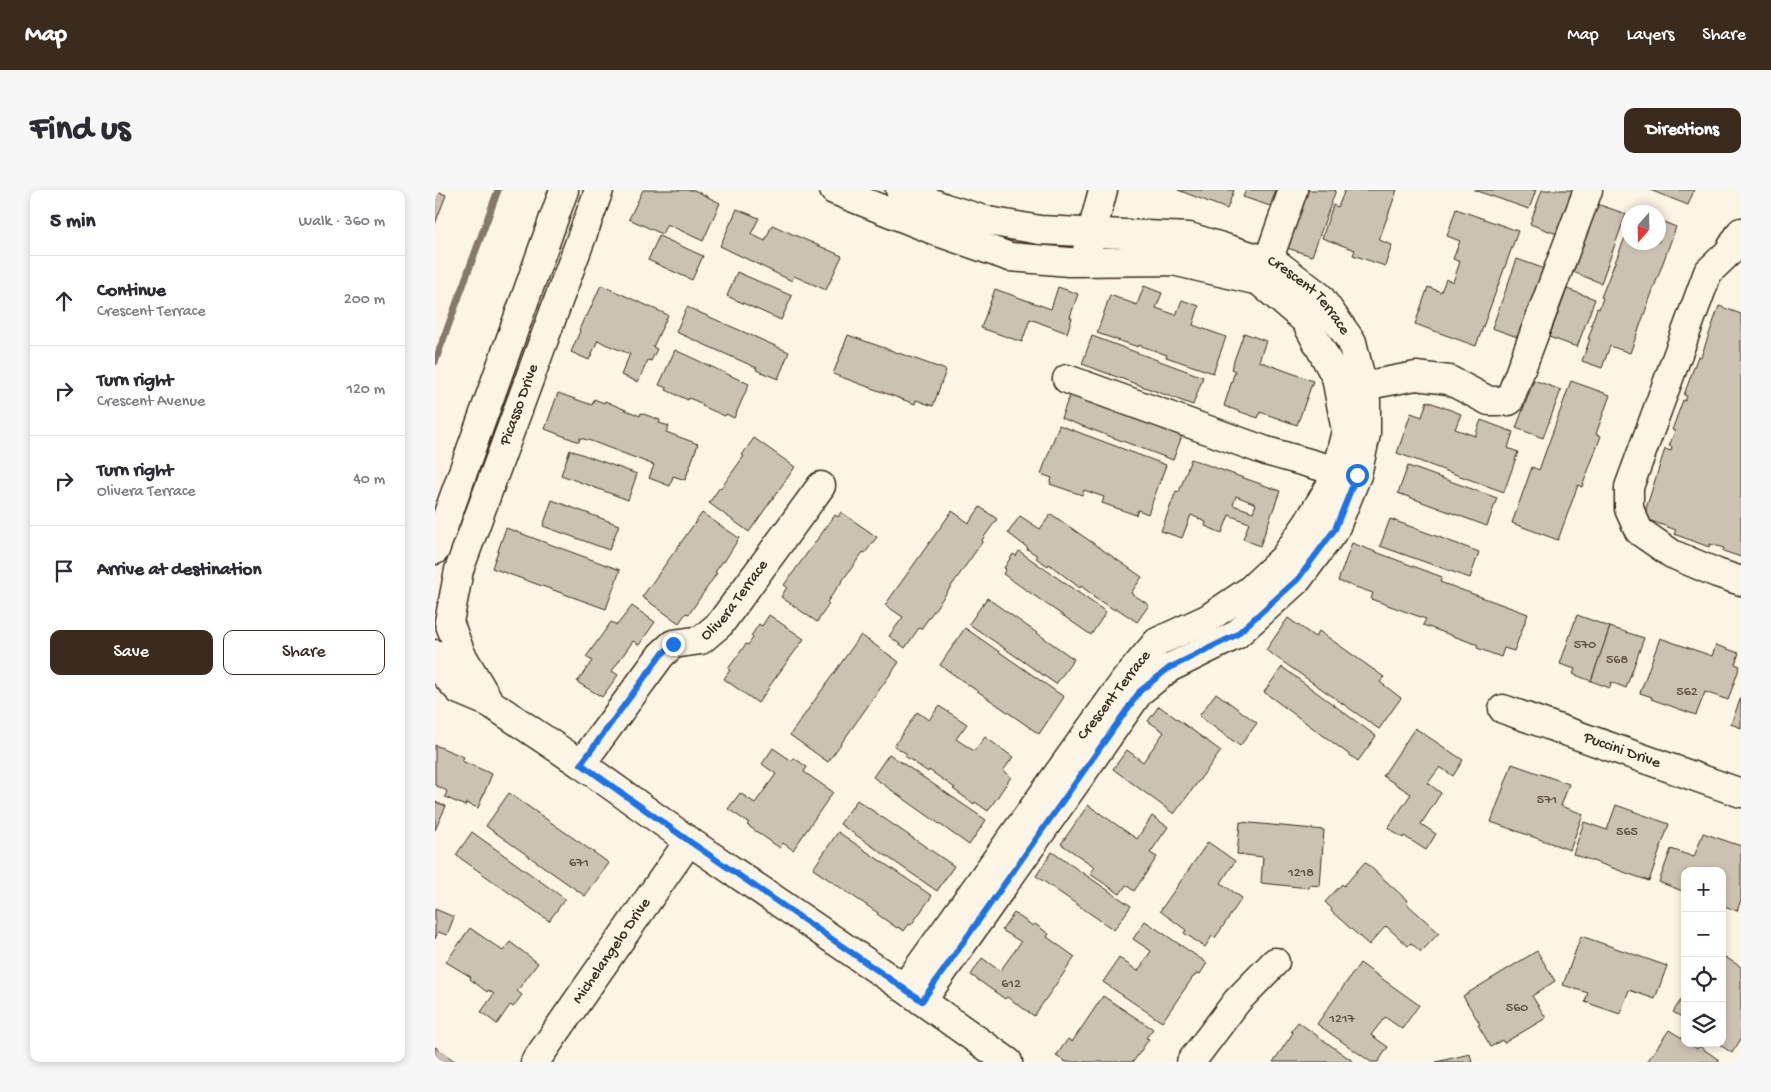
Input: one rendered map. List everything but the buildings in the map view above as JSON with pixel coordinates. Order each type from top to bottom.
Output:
[{"type":"street","name":"Picasso Drive","points":[[435,550],[564,190]]},
{"type":"street","name":"Picasso Drive","points":[[490,703],[461,654],[449,622],[459,570],[599,190]]},
{"type":"street","points":[[833,190],[943,221]]},
{"type":"street","points":[[900,190],[943,221]]},
{"type":"street","points":[[1084,262],[1103,190]]},
{"type":"street","points":[[1263,271],[1293,190]]},
{"type":"street","points":[[1363,386],[1416,376],[1449,380],[1489,400],[1509,401],[1588,190]]},
{"type":"street","name":"Crescent Terrace","points":[[913,994],[1126,679],[1157,642],[1207,619],[1250,590],[1284,558],[1334,480],[1346,431],[1336,377],[1305,320],[1263,271],[1189,237],[1040,230],[988,221],[943,221]]},
{"type":"street","name":"Crescent Terrace","points":[[913,994],[1140,691],[1169,668],[1236,635],[1298,579],[1335,529],[1357,475],[1366,434],[1366,400],[1352,342],[1319,296],[1277,264],[1263,271],[1173,261],[1084,262],[1010,257],[943,221]]},
{"type":"street","points":[[1729,577],[1673,554],[1639,531],[1629,509],[1629,487],[1708,272],[1728,253],[1741,232]]},
{"type":"street","points":[[1067,378],[1266,451],[1337,471]]},
{"type":"street","name":"Olivera Terrace","points":[[581,764],[661,655],[673,644],[701,640],[720,624],[821,486]]},
{"type":"street","points":[[435,654],[441,669],[459,690],[490,703],[581,764],[1008,1062]]},
{"type":"street","name":"Puccini Drive","points":[[1503,709],[1741,793]]},
{"type":"street","name":"Michelangelo Drive","points":[[535,1062],[689,841]]},
{"type":"street","points":[[1191,1062],[1237,1002],[1275,962]]},
{"type":"waterway","points":[[435,362],[498,190]]},
{"type":"route","points":[[673,644],[661,655],[581,764],[689,841],[922,1001],[1140,691],[1169,668],[1236,635],[1298,579],[1335,529],[1357,475]]}]
